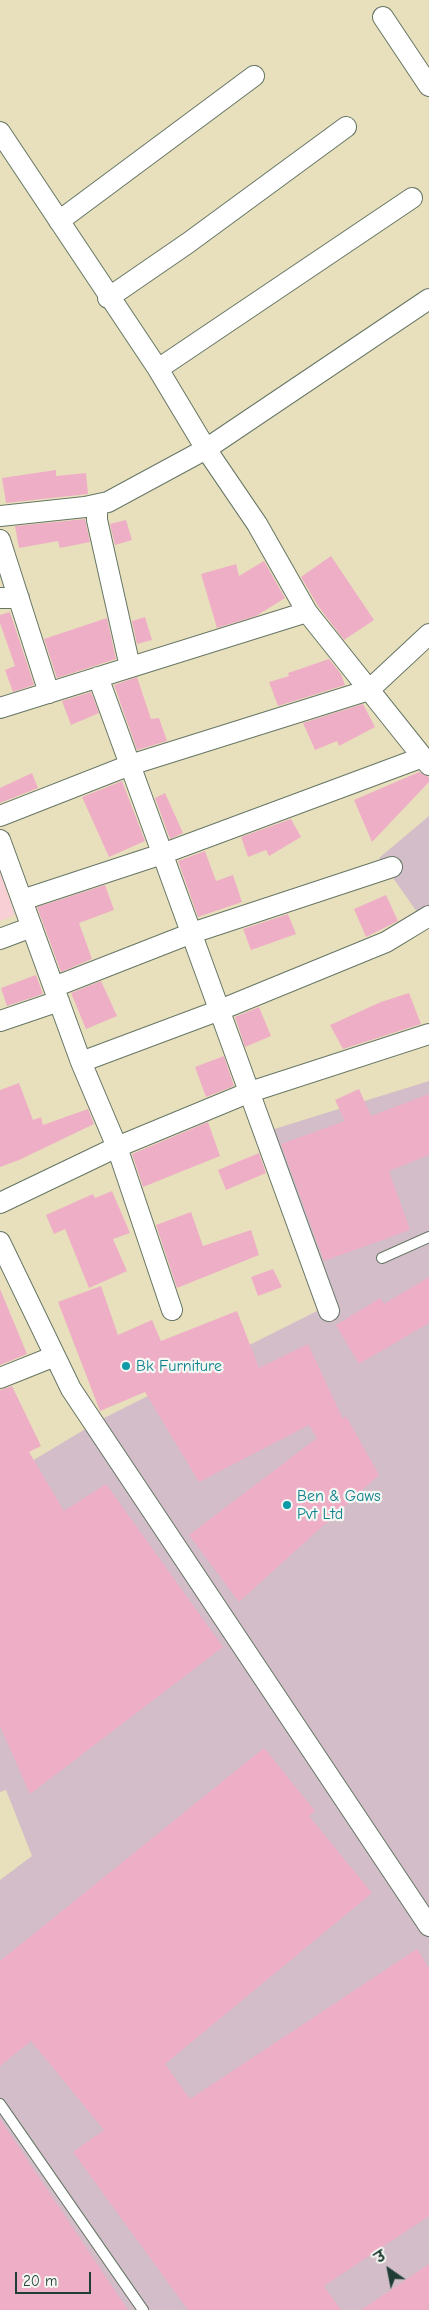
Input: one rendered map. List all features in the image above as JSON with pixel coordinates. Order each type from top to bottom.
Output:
[{"type":"street","points":[[383,17],[429,86]]},
{"type":"street","points":[[59,221],[254,76]]},
{"type":"street","points":[[108,298],[188,243],[346,127]]},
{"type":"street","points":[[0,132],[108,298],[158,369],[206,450],[257,524],[307,612],[426,761],[162,854],[22,900]]},
{"type":"street","points":[[158,369],[412,198]]},
{"type":"street","points":[[0,516],[97,505],[108,502],[206,450],[429,299]]},
{"type":"street","points":[[97,505],[97,520],[130,667]]},
{"type":"street","points":[[0,540],[9,598],[49,693]]},
{"type":"street","points":[[0,708],[307,612]]},
{"type":"street","points":[[0,816],[130,766],[369,690],[429,634]]},
{"type":"street","points":[[98,677],[329,1311]]},
{"type":"street","points":[[0,840],[81,1062],[117,1147],[172,1310]]},
{"type":"street","points":[[0,1021],[192,933],[392,867]]},
{"type":"street","points":[[81,1062],[220,1010],[386,942],[429,916]]},
{"type":"street","points":[[0,939],[32,927]]},
{"type":"street","points":[[0,1204],[117,1147],[250,1092],[429,1034]]},
{"type":"street","points":[[0,1242],[71,1390],[429,1926]]},
{"type":"street","points":[[0,1378],[55,1356]]},
{"type":"lane","points":[[382,1258],[429,1237]]},
{"type":"lane","points":[[0,2104],[143,2310]]},
{"type":"shaded area","points":[[429,816],[429,929],[379,858]]},
{"type":"shaded area","points":[[0,872],[15,915],[0,921]]},
{"type":"shaded area","points":[[429,1081],[429,2310],[0,2310],[0,1880],[32,1856],[6,1790],[0,1792],[0,1480],[104,1418],[317,1311],[255,1135]]},
{"type":"building","points":[[56,470],[56,476],[86,473],[88,494],[6,503],[2,478]]},
{"type":"building","points":[[85,519],[90,542],[60,548],[58,541],[19,548],[15,526]]},
{"type":"building","points":[[126,520],[132,540],[115,545],[110,524]]},
{"type":"building","points":[[331,556],[374,620],[344,640],[318,606],[301,577]]},
{"type":"building","points":[[264,561],[285,598],[256,616],[217,628],[201,574],[236,564],[239,576]]},
{"type":"building","points":[[10,612],[34,685],[13,692],[5,670],[15,666],[0,623],[0,615]]},
{"type":"building","points":[[145,617],[152,640],[137,644],[132,621]]},
{"type":"building","points":[[107,618],[116,659],[57,678],[44,639]]},
{"type":"building","points":[[329,659],[341,674],[345,685],[278,706],[269,682],[289,676],[288,673]]},
{"type":"building","points":[[137,677],[151,719],[159,718],[167,741],[137,750],[114,685]]},
{"type":"building","points":[[91,692],[99,713],[71,725],[62,701]]},
{"type":"building","points":[[363,704],[375,727],[339,746],[337,741],[315,750],[303,723]]},
{"type":"building","points":[[419,772],[429,777],[429,782],[372,842],[354,800]]},
{"type":"building","points":[[32,773],[38,788],[0,803],[0,788]]},
{"type":"building","points":[[122,781],[145,841],[109,857],[82,797]]},
{"type":"building","points":[[165,793],[183,833],[170,839],[155,798]]},
{"type":"building","points":[[291,819],[301,837],[269,856],[266,850],[248,857],[241,837]]},
{"type":"building","points":[[205,851],[216,881],[233,875],[242,902],[198,917],[178,861]]},
{"type":"building","points":[[105,885],[114,910],[79,923],[92,959],[61,972],[37,907]]},
{"type":"building","points":[[386,895],[398,921],[366,937],[354,909]]},
{"type":"building","points":[[288,914],[296,934],[251,950],[243,929]]},
{"type":"building","points":[[36,975],[43,994],[7,1006],[1,988]]},
{"type":"building","points":[[101,981],[117,1016],[86,1029],[71,993]]},
{"type":"building","points":[[409,993],[421,1024],[343,1049],[330,1025],[381,1002]]},
{"type":"building","points":[[259,1007],[271,1036],[245,1047],[235,1017]]},
{"type":"building","points":[[224,1056],[234,1086],[206,1097],[195,1067]]},
{"type":"building","points":[[19,1083],[33,1120],[41,1117],[43,1125],[88,1109],[94,1124],[19,1160],[0,1167],[0,1090]]},
{"type":"building","points":[[359,1089],[371,1116],[429,1094],[429,1155],[389,1171],[410,1230],[324,1261],[281,1144],[345,1121],[335,1100]]},
{"type":"building","points":[[208,1122],[220,1156],[143,1187],[132,1154]]},
{"type":"building","points":[[259,1153],[266,1173],[226,1190],[218,1170]]},
{"type":"building","points":[[112,1191],[130,1233],[113,1239],[127,1271],[89,1288],[65,1229],[54,1234],[46,1215],[93,1194],[95,1198]]},
{"type":"building","points":[[191,1212],[203,1246],[251,1230],[259,1255],[177,1288],[156,1225]]},
{"type":"building","points":[[273,1269],[282,1287],[258,1296],[251,1277]]},
{"type":"building","points":[[429,1277],[429,1323],[359,1364],[336,1325],[380,1298],[384,1304]]},
{"type":"building","points":[[101,1286],[118,1335],[152,1320],[161,1341],[237,1311],[259,1368],[308,1344],[343,1419],[346,1416],[379,1475],[239,1602],[189,1535],[317,1438],[309,1425],[199,1482],[145,1392],[100,1411],[58,1302]]},
{"type":"building","points":[[0,1289],[27,1354],[0,1365]]},
{"type":"building","points":[[12,1386],[41,1446],[29,1452],[64,1511],[106,1484],[223,1647],[30,1794],[0,1726],[0,1390]]},
{"type":"building","points":[[264,1748],[315,1811],[309,1816],[372,1893],[165,2064],[190,2099],[417,1949],[429,1968],[429,2216],[324,2286],[341,2310],[188,2310],[73,2152],[104,2130],[31,2041],[0,2066],[0,1961]]},
{"type":"building","points":[[0,2119],[128,2310],[0,2310]]},
{"type":"building","points":[[429,2264],[429,2310],[361,2310]]},
{"type":"place","name":"Bk Furniture","points":[[126,1366]]},
{"type":"place","name":"Ben & Gaws Pvt Ltd","points":[[287,1505]]}]
